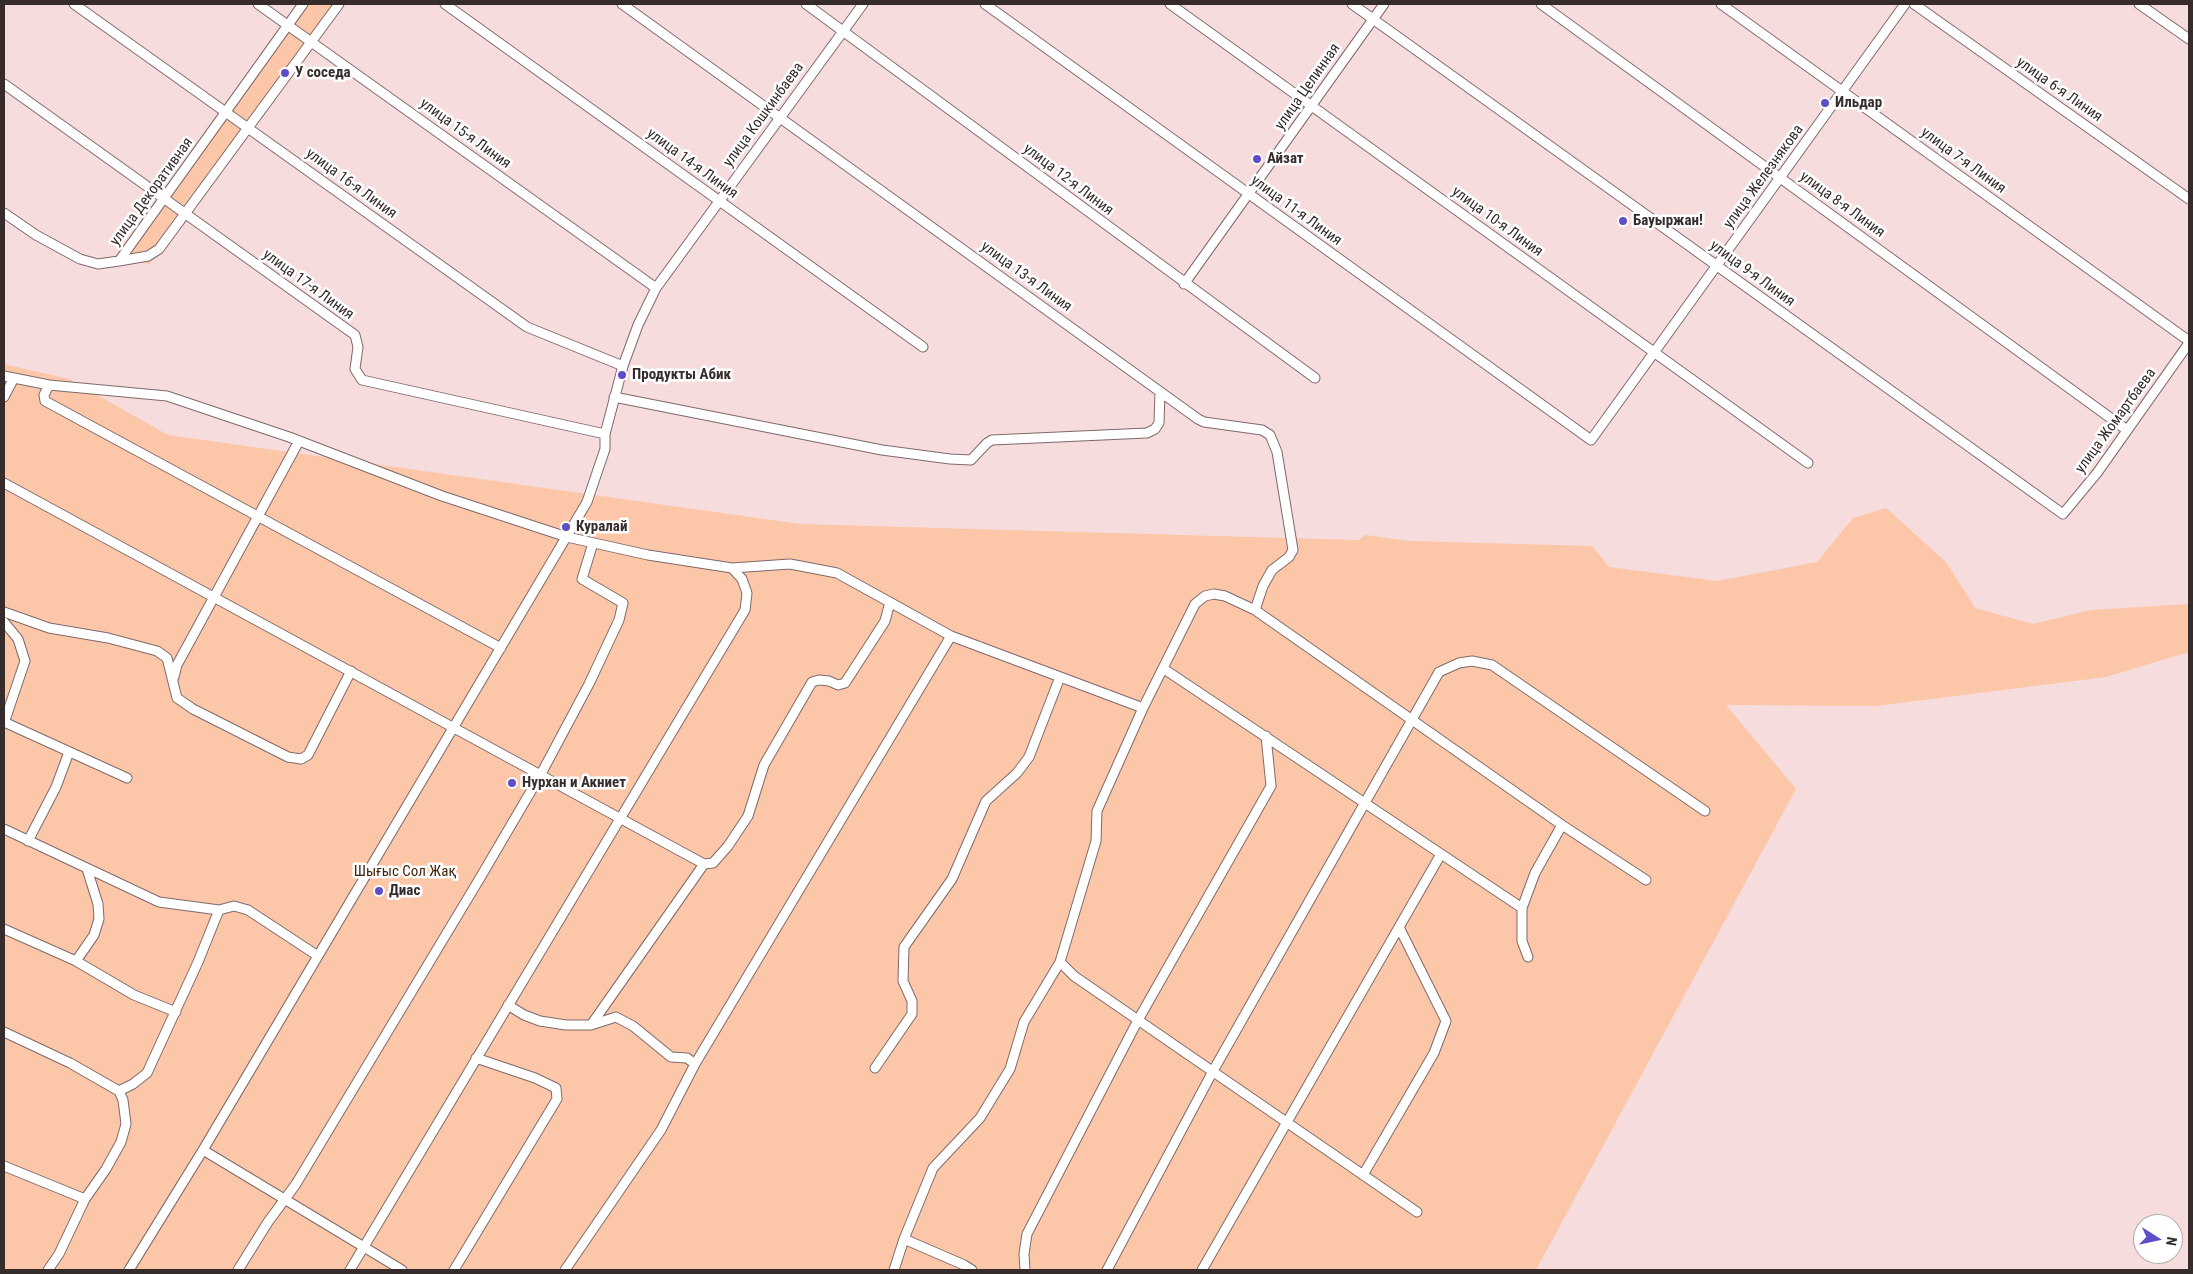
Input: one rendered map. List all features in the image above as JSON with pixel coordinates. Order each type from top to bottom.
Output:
[{"type":"street","name":"улица 16-я Линия","points":[[74,4],[527,328],[623,366]]},
{"type":"street","name":"улица 15-я Линия","points":[[258,4],[656,288]]},
{"type":"street","name":"улица Декоративная","points":[[119,261],[303,4]]},
{"type":"street","name":"улица Декоративная","points":[[119,261],[148,256],[159,249],[339,4]]},
{"type":"street","name":"улица 14-я Линия","points":[[445,4],[923,347]]},
{"type":"street","name":"улица 13-я Линия","points":[[622,4],[1204,422],[1262,430],[1270,436],[1276,452],[1293,550],[1289,557],[1272,570],[1263,586],[1255,610]]},
{"type":"street","name":"улица 12-я Линия","points":[[806,4],[1184,284],[1315,378]]},
{"type":"street","name":"улица Кошкинбаева","points":[[130,1270],[587,502],[605,449],[605,434],[623,366],[638,325],[656,288],[863,4]]},
{"type":"street","name":"улица 11-я Линия","points":[[985,4],[1592,440]]},
{"type":"street","name":"улица 10-я Линия","points":[[1170,4],[1808,463]]},
{"type":"street","name":"улица 9-я Линия","points":[[1352,4],[2063,514]]},
{"type":"street","name":"улица Целинная","points":[[1184,284],[1384,4]]},
{"type":"street","name":"улица 8-я Линия","points":[[1540,4],[2127,430]]},
{"type":"street","name":"улица 7-я Линия","points":[[1721,4],[2189,342]]},
{"type":"street","name":"улица Железнякова","points":[[1592,440],[1905,4]]},
{"type":"street","name":"улица 6-я Линия","points":[[1914,4],[2189,199]]},
{"type":"street","points":[[2140,4],[2189,39]]},
{"type":"street","name":"улица 17-я Линия","points":[[4,84],[355,335],[358,347],[355,369],[362,380],[605,434]]},
{"type":"street","points":[[4,213],[36,235],[80,260],[98,264],[119,261]]},
{"type":"street","name":"улица Жомартбаева","points":[[2063,514],[2097,473],[2189,342]]},
{"type":"street","points":[[4,376],[49,385],[167,396],[299,441],[442,496],[567,536],[648,555],[732,568],[790,564],[837,573],[951,636],[1143,708]]},
{"type":"street","points":[[4,397],[14,378]]},
{"type":"street","points":[[49,385],[44,395],[45,401],[259,515],[501,648]]},
{"type":"street","points":[[614,398],[882,450],[971,460],[987,442],[992,440],[1147,434],[1155,429],[1159,423],[1160,392]]},
{"type":"street","points":[[174,679],[177,665],[299,441]]},
{"type":"street","points":[[4,483],[704,864],[713,863],[728,846],[748,816],[764,765],[812,682],[819,680],[829,681],[838,685],[845,683],[885,621],[890,602]]},
{"type":"street","points":[[238,1270],[296,1184],[541,774],[589,684],[618,620],[622,603],[582,579],[594,542]]},
{"type":"street","points":[[350,1270],[745,610],[747,593],[742,579],[732,568]]},
{"type":"street","points":[[894,1270],[904,1239],[933,1168],[980,1118],[1010,1069],[1024,1022],[1060,962],[1096,841],[1097,811],[1143,708],[1195,604],[1205,596],[1214,594],[1225,596],[1255,610],[1562,825],[1646,880]]},
{"type":"street","points":[[4,612],[49,628],[108,638],[157,651],[167,658],[174,679],[177,698],[193,709],[288,757],[301,758],[308,755],[351,671]]},
{"type":"street","points":[[4,622],[18,639],[25,661],[4,723],[127,778]]},
{"type":"street","points":[[565,1270],[661,1130],[695,1064],[951,636]]},
{"type":"street","points":[[1107,1270],[1213,1071],[1439,672],[1459,663],[1472,662],[1492,665],[1706,811]]},
{"type":"street","points":[[1164,669],[1522,908]]},
{"type":"street","points":[[874,1068],[912,1014],[912,1001],[903,981],[904,947],[952,879],[986,801],[1017,773],[1029,757],[1060,676]]},
{"type":"street","points":[[1025,1270],[1024,1254],[1027,1234],[1138,1020],[1271,786],[1266,736]]},
{"type":"street","points":[[28,841],[56,787],[70,752]]},
{"type":"street","points":[[1528,957],[1522,941],[1522,908],[1535,873],[1562,825]]},
{"type":"street","points":[[4,829],[159,902],[218,910],[234,906],[248,910],[318,956]]},
{"type":"street","points":[[1202,1270],[1441,854]]},
{"type":"street","points":[[591,1025],[704,864]]},
{"type":"street","points":[[76,961],[94,935],[99,918],[98,904],[87,869]]},
{"type":"street","points":[[119,1091],[133,1084],[147,1073],[176,1012],[218,910]]},
{"type":"street","points":[[1363,1175],[1434,1053],[1446,1021],[1399,927]]},
{"type":"street","points":[[4,929],[76,961],[134,995],[176,1012]]},
{"type":"street","points":[[1060,962],[1074,976],[1417,1212]]},
{"type":"street","points":[[508,1005],[524,1015],[540,1021],[566,1025],[591,1025],[616,1017],[633,1026],[671,1057],[687,1058],[695,1064]]},
{"type":"street","points":[[4,1032],[70,1063],[119,1091],[123,1100],[126,1124],[121,1142],[86,1199],[60,1254],[48,1270]]},
{"type":"street","points":[[454,1270],[557,1099],[556,1088],[535,1078],[476,1058]]},
{"type":"street","points":[[203,1150],[402,1270]]},
{"type":"street","points":[[4,1166],[86,1199]]},
{"type":"street","points":[[904,1239],[972,1270]]},
{"type":"green space","points":[[300,4],[335,4],[149,265],[123,251]]},
{"type":"green space","name":"Шығыс Сол Жақ","points":[[4,364],[69,379],[168,435],[800,524],[1358,540],[1366,535],[1410,541],[1592,546],[1609,567],[1717,581],[1817,562],[1853,518],[1886,508],[1946,562],[1975,608],[2033,624],[2091,610],[2189,604],[2189,652],[2106,677],[1876,706],[1726,705],[1796,789],[1536,1270],[4,1270]]},
{"type":"place","name":"У соседа","points":[[285,73]]},
{"type":"place","name":"Ильдар","points":[[1825,103]]},
{"type":"place","name":"Айзат","points":[[1257,159]]},
{"type":"place","name":"Бауыржан!","points":[[1623,221]]},
{"type":"place","name":"Продукты Абик","points":[[622,375]]},
{"type":"place","name":"Куралай","points":[[566,527]]},
{"type":"place","name":"Нурхан и Акниет","points":[[512,783]]},
{"type":"place","name":"Диас","points":[[379,891]]}]
